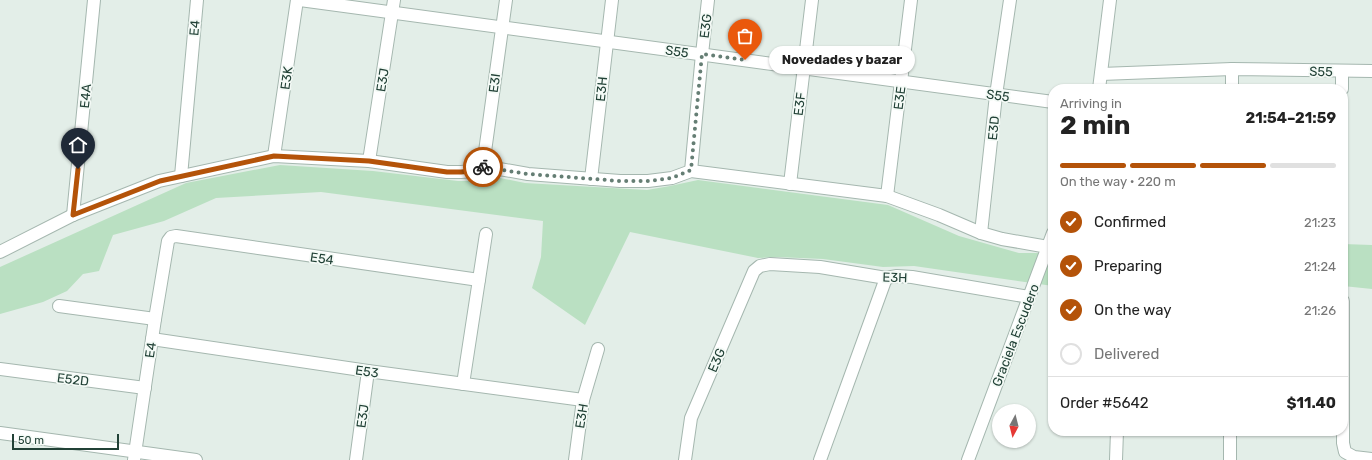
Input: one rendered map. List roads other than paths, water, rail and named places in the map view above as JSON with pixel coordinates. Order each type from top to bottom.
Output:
[{"type":"street","name":"E4A","points":[[73,215],[94,0]]},
{"type":"street","name":"E4","points":[[181,176],[197,0]]},
{"type":"street","name":"S55","points":[[299,0],[394,6],[502,28],[1048,101]]},
{"type":"street","name":"E3K","points":[[274,156],[299,0]]},
{"type":"street","name":"E3I","points":[[482,166],[506,0]]},
{"type":"street","name":"E3H","points":[[591,179],[612,0]]},
{"type":"street","name":"E3G","points":[[691,170],[708,0]]},
{"type":"street","name":"E3F","points":[[790,184],[812,0]]},
{"type":"street","name":"E3E","points":[[887,196],[911,0]]},
{"type":"street","name":"E3D","points":[[981,233],[996,94],[1010,0]]},
{"type":"street","points":[[1100,84],[1110,0]]},
{"type":"street","name":"E3J","points":[[369,161],[394,6]]},
{"type":"street","points":[[1232,69],[1232,84]]},
{"type":"street","name":"S55","points":[[1102,74],[1232,69],[1342,72],[1372,71]]},
{"type":"street","points":[[1342,72],[1342,84]]},
{"type":"street","points":[[0,252],[73,215],[160,181],[274,156],[369,161],[447,172],[472,171],[482,166],[528,174],[620,181],[648,181],[672,178],[691,170],[887,196],[939,215],[981,233],[1002,239],[1048,247]]},
{"type":"street","points":[[463,384],[486,234]]},
{"type":"street","name":"E54","points":[[168,241],[171,237],[176,236],[479,280]]},
{"type":"street","name":"E4","points":[[135,456],[168,241]]},
{"type":"street","name":"Graciela Escudero","points":[[968,460],[1048,247]]},
{"type":"street","name":"E3H","points":[[760,266],[770,264],[820,267],[886,278],[897,276],[912,277],[1029,297]]},
{"type":"street","name":"E3G","points":[[685,460],[691,418],[754,271],[760,266]]},
{"type":"street","points":[[820,460],[886,278]]},
{"type":"street","points":[[59,306],[155,319]]},
{"type":"street","name":"E53","points":[[152,339],[368,371],[583,400]]},
{"type":"street","name":"E3H","points":[[575,460],[583,400],[598,349]]},
{"type":"street","name":"E52D","points":[[0,369],[145,388]]},
{"type":"street","name":"E3J","points":[[356,460],[368,371]]},
{"type":"street","points":[[0,433],[135,456],[196,460]]},
{"type":"street","points":[[1116,460],[1117,436]]},
{"type":"street","points":[[1230,436],[1230,460]]},
{"type":"street","points":[[1343,436],[1345,452],[1354,456],[1372,459]]},
{"type":"place","name":"Novedades y bazar","points":[[745,60]]}]
